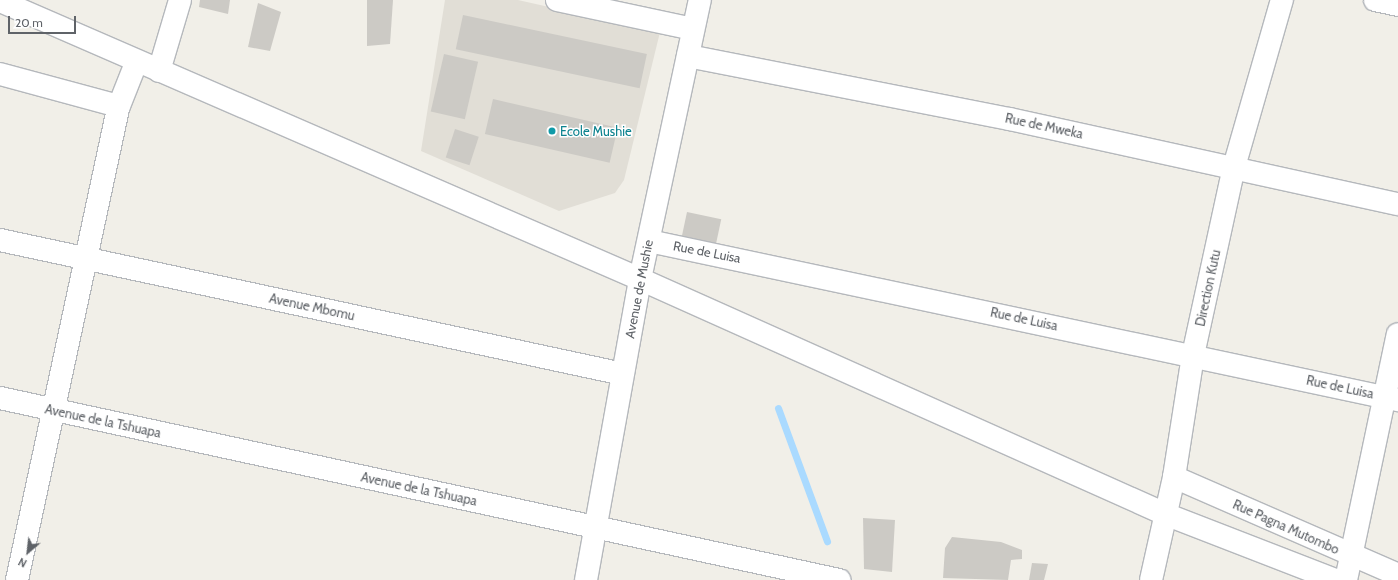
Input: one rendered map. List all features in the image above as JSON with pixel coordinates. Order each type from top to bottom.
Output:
[{"type":"street","points":[[158,71],[180,0]]},
{"type":"street","points":[[557,0],[693,29]]},
{"type":"street","name":"Avenue de Mushie","points":[[586,580],[640,279],[700,0]]},
{"type":"street","name":"Direction Kutu","points":[[1152,580],[1174,477],[1193,355],[1234,167],[1282,0]]},
{"type":"street","points":[[1375,0],[1398,5]]},
{"type":"street","points":[[0,1],[136,63],[158,71],[640,279],[1165,514],[1335,580]]},
{"type":"street","name":"Rue de Mweka","points":[[688,56],[788,74],[1234,167],[1398,204]]},
{"type":"street","points":[[18,580],[85,258],[119,106],[136,63]]},
{"type":"street","points":[[0,74],[119,106]]},
{"type":"street","name":"Avenue Mbomu","points":[[0,240],[623,374]]},
{"type":"street","name":"Rue de Luisa","points":[[649,241],[1391,398]]},
{"type":"street","points":[[1346,580],[1391,398],[1398,334]]},
{"type":"street","name":"Avenue de la Tshuapa","points":[[0,398],[839,580]]},
{"type":"street","name":"Rue Pagna Mutombo","points":[[1174,477],[1351,557],[1398,575]]},
{"type":"shaded area","points":[[445,0],[518,0],[660,32],[624,180],[615,193],[559,211],[421,151]]},
{"type":"building","points":[[200,0],[230,0],[228,14],[199,7]]},
{"type":"building","points":[[367,0],[393,0],[390,44],[367,46]]},
{"type":"building","points":[[258,3],[281,12],[270,51],[248,47]]},
{"type":"building","points":[[463,15],[647,54],[640,88],[456,49]]},
{"type":"building","points":[[444,54],[478,62],[465,119],[431,111]]},
{"type":"building","name":"Ecole Mushie","points":[[493,99],[618,128],[610,163],[485,134]]},
{"type":"building","points":[[455,129],[479,137],[470,165],[446,158]]},
{"type":"building","points":[[687,212],[721,219],[716,246],[681,238]]},
{"type":"building","points":[[863,518],[895,520],[892,572],[864,569]]},
{"type":"building","points":[[952,537],[1001,542],[1022,550],[1022,559],[1011,560],[1008,580],[943,578],[945,548]]},
{"type":"building","points":[[1032,563],[1048,564],[1044,580],[1029,580]]},
{"type":"waterway","points":[[778,408],[827,541]]},
{"type":"place","name":"Ecole Mushie","points":[[552,131]]}]
